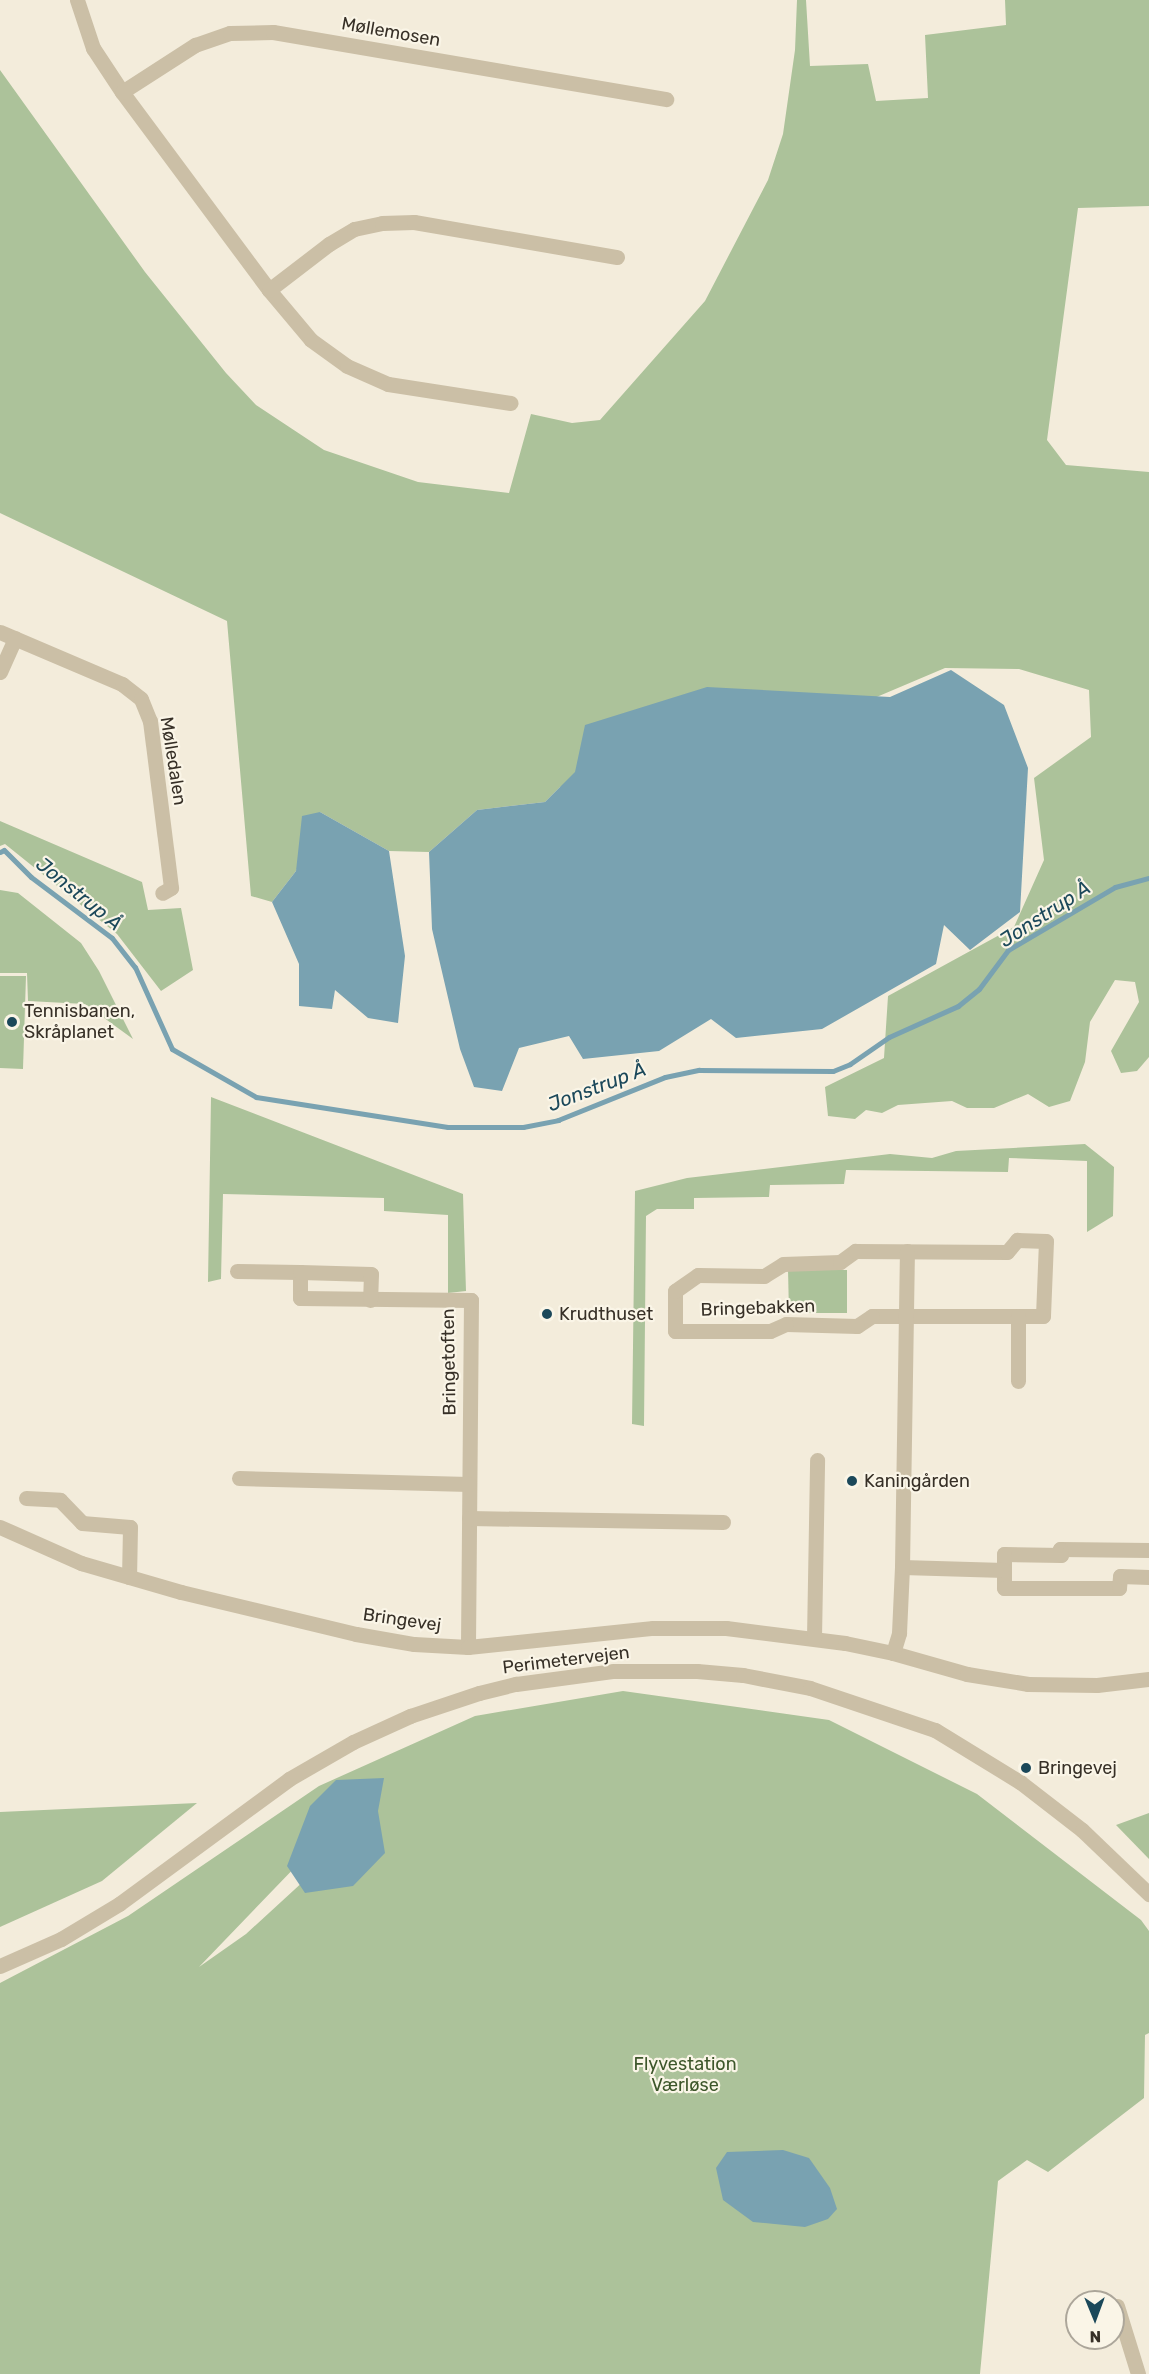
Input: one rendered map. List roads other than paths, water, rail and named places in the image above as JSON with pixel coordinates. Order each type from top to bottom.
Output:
[{"type":"street","points":[[77,0],[93,48],[122,92],[269,290],[311,340],[347,366],[388,384],[511,403]]},
{"type":"street","name":"Møllemosen","points":[[122,92],[195,45],[230,33],[273,32],[666,99]]},
{"type":"street","points":[[269,290],[329,244],[354,229],[382,223],[414,222],[617,257]]},
{"type":"street","name":"Mølledalen","points":[[0,632],[122,684],[141,699],[150,721],[171,888],[162,893]]},
{"type":"street","points":[[0,672],[15,638]]},
{"type":"street","name":"Bringebakken","points":[[1017,1240],[1046,1241],[1044,1316],[872,1316],[857,1326],[786,1324],[770,1331],[675,1331],[675,1291],[698,1275],[764,1276],[783,1264],[840,1262],[855,1251],[907,1251],[1007,1252],[1017,1240]]},
{"type":"street","points":[[893,1653],[899,1633],[903,1567],[908,1316],[907,1251]]},
{"type":"street","points":[[237,1271],[371,1274],[370,1300]]},
{"type":"street","name":"Bringetoften","points":[[300,1272],[300,1298],[471,1300],[468,1647]]},
{"type":"street","points":[[1018,1316],[1018,1381]]},
{"type":"street","points":[[814,1638],[818,1460]]},
{"type":"street","points":[[239,1478],[469,1484]]},
{"type":"street","points":[[26,1498],[60,1500],[82,1523],[130,1527],[129,1577]]},
{"type":"street","points":[[469,1518],[723,1522]]},
{"type":"street","name":"Bringevej","points":[[0,1527],[81,1563],[129,1577],[197,1596],[356,1634],[414,1644],[468,1647],[653,1628],[726,1628],[814,1638],[893,1653],[967,1674],[1028,1683],[1097,1685],[1149,1679]]},
{"type":"street","points":[[1149,1550],[1060,1549],[1061,1555],[1004,1554],[1004,1588],[1119,1588],[1120,1576],[1149,1576]]},
{"type":"street","points":[[903,1567],[1004,1570]]},
{"type":"street","name":"Perimetervejen","points":[[0,1966],[61,1939],[119,1904],[289,1779],[353,1742],[410,1716],[479,1693],[516,1684],[614,1671],[697,1671],[743,1676],[810,1688],[935,1730],[1020,1782],[1082,1830],[1149,1894]]},
{"type":"street","points":[[1125,2332],[1138,2374]]},
{"type":"water","points":[[951,670],[1004,705],[1028,768],[1020,912],[970,950],[944,925],[936,964],[822,1029],[736,1038],[711,1019],[659,1051],[583,1059],[569,1036],[519,1048],[502,1091],[474,1087],[460,1049],[432,929],[429,852],[477,810],[545,802],[575,772],[585,725],[707,687],[890,697]]},
{"type":"water","points":[[320,812],[389,851],[405,956],[398,1023],[368,1018],[335,990],[332,1009],[299,1006],[299,964],[272,902],[296,871],[302,816]]},
{"type":"water","points":[[384,1778],[378,1811],[385,1853],[353,1886],[305,1893],[287,1866],[310,1806],[336,1780]]},
{"type":"water","points":[[783,2150],[809,2158],[830,2188],[837,2209],[828,2219],[805,2227],[753,2222],[723,2200],[716,2168],[727,2152]]},
{"type":"waterway","name":"Jonstrup Å","points":[[0,852],[4,850],[31,877],[112,938],[135,967],[172,1049],[256,1097],[448,1127],[523,1127],[558,1120],[665,1077],[699,1070],[833,1071],[850,1064],[889,1037],[958,1006],[979,989],[1008,950],[1115,887],[1149,878]]},
{"type":"place","name":"Tennisbanen, Skråplanet","points":[[12,1022]]},
{"type":"place","name":"Krudthuset","points":[[547,1314]]},
{"type":"place","name":"Kaningården","points":[[852,1481]]},
{"type":"place","name":"Bringevej","points":[[1026,1768]]},
{"type":"park label","name":"Flyvestation Værløse","points":[[685,2075]]}]
